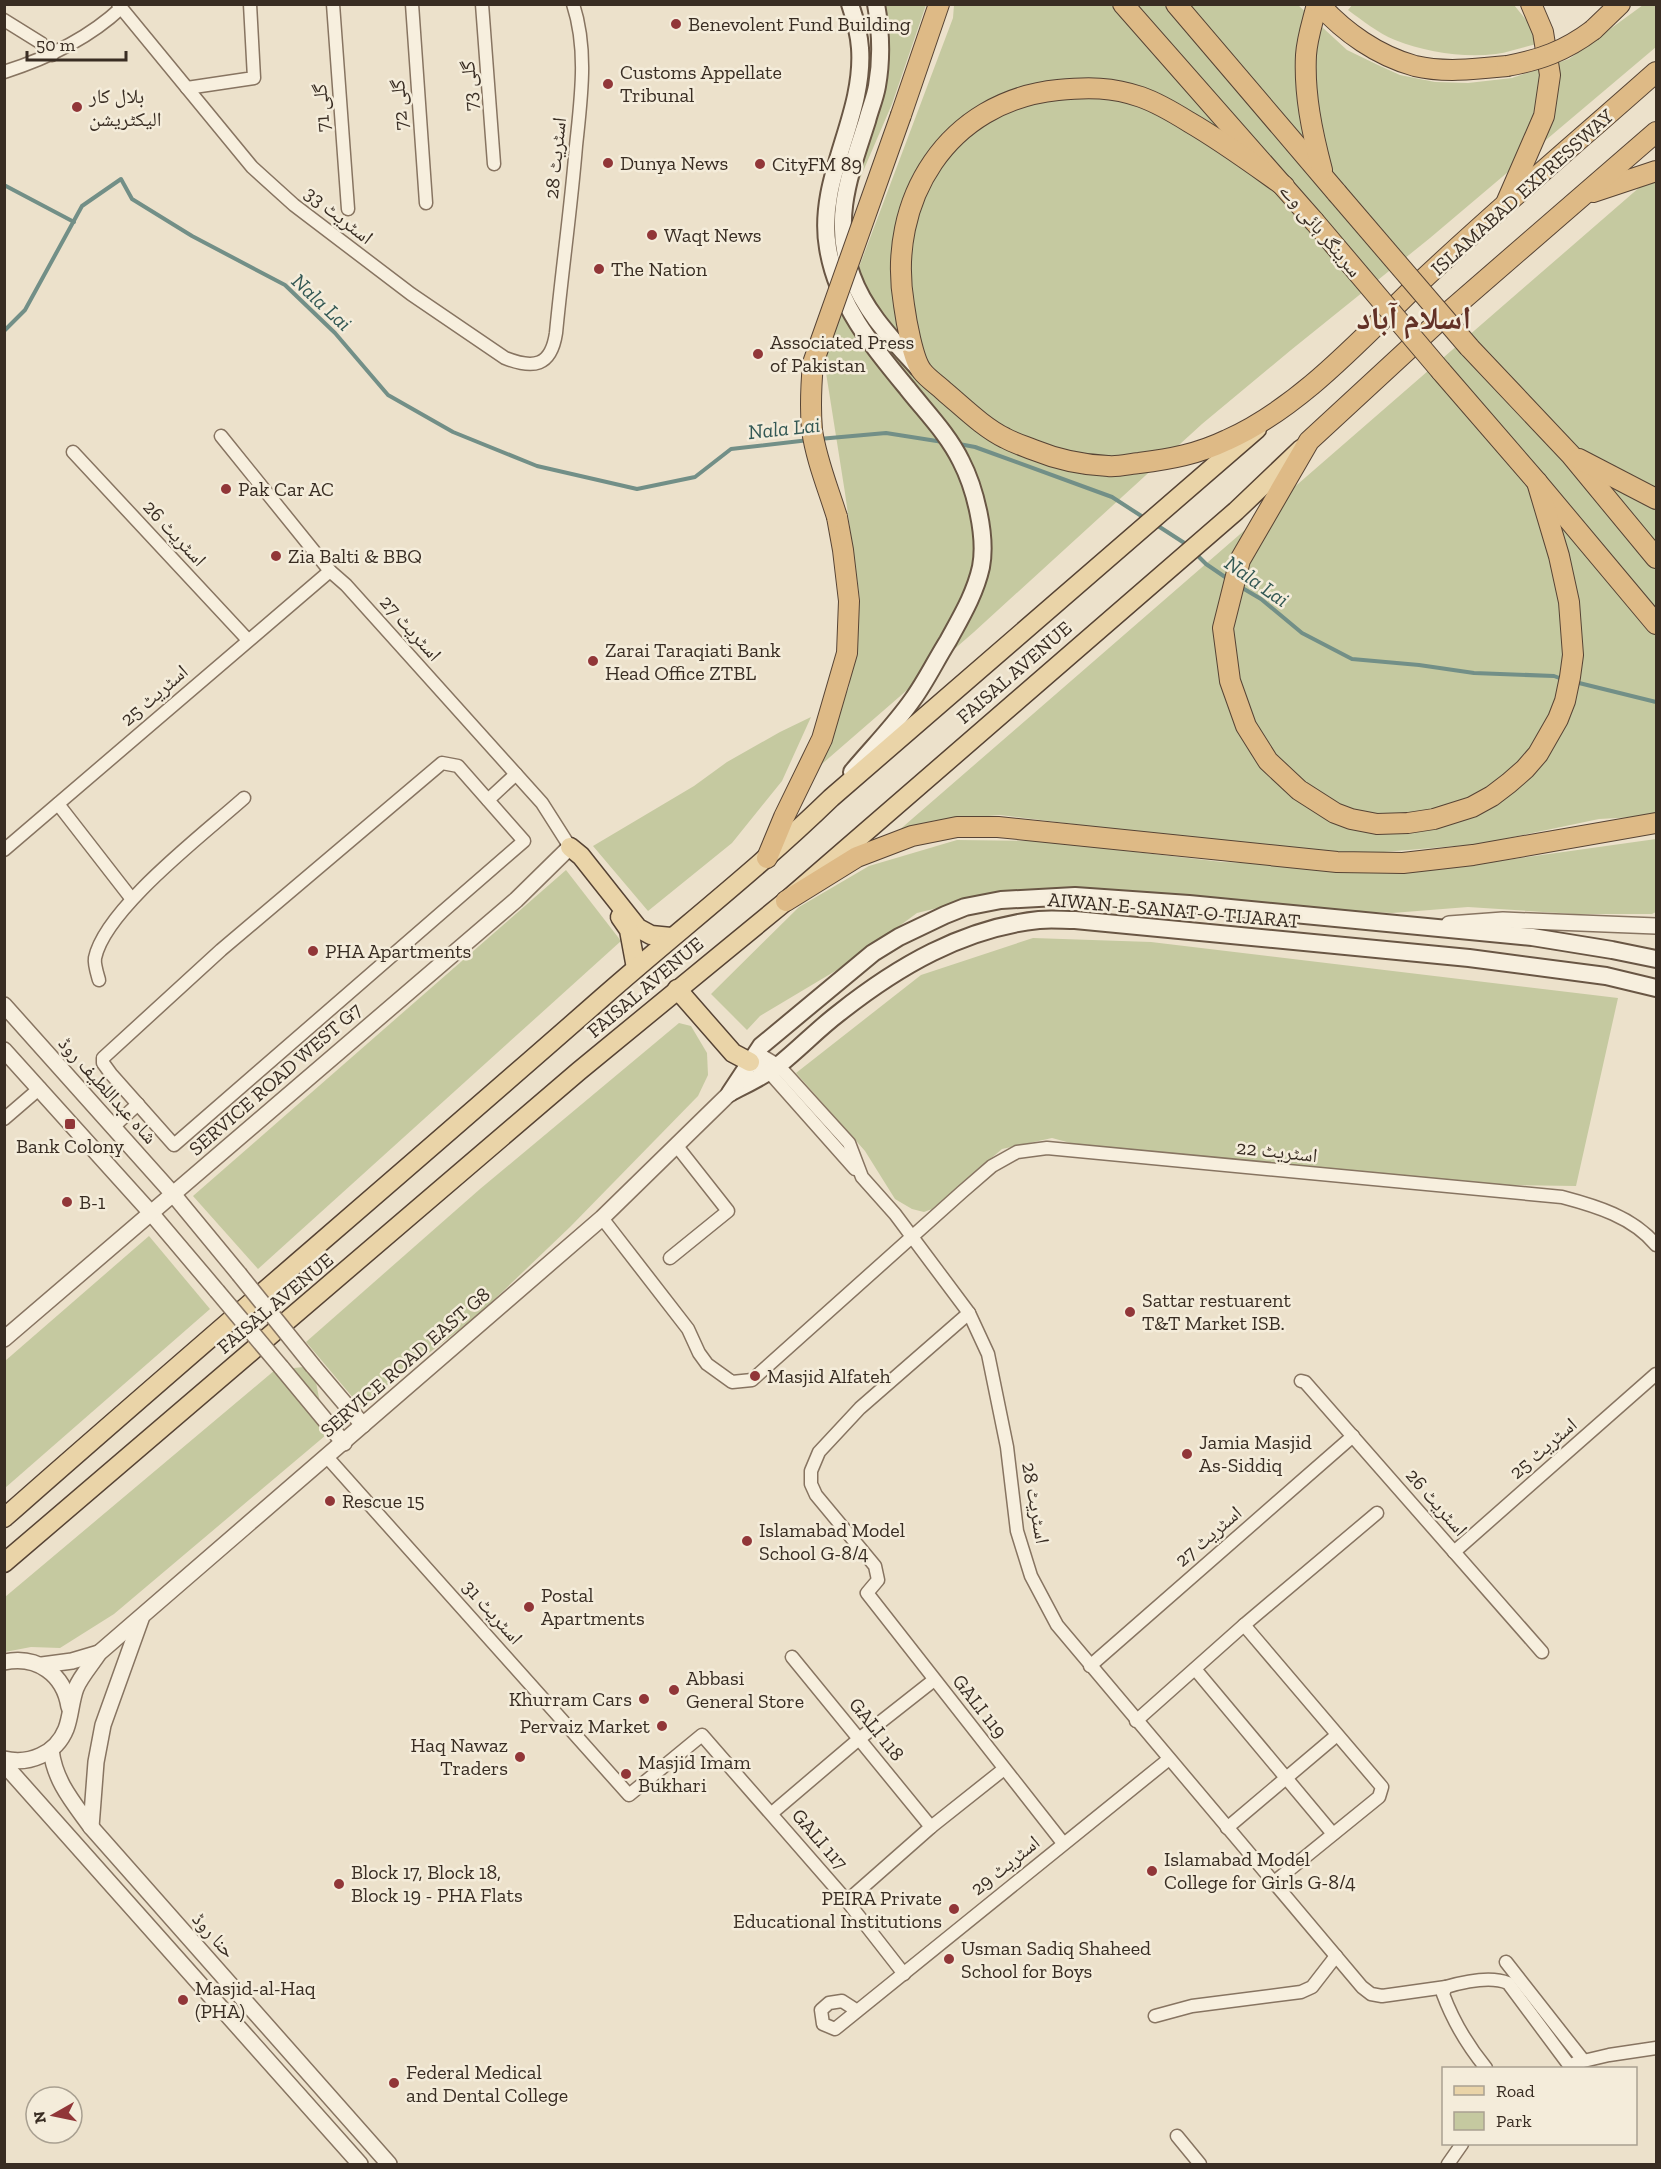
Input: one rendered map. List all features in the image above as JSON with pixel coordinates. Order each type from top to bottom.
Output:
[{"type":"highway","points":[[767,858],[822,739],[847,653],[849,602],[843,550],[837,517],[812,431],[810,394],[813,363],[939,4]]},
{"type":"highway","name":"سرینگر ہائی وے","points":[[1123,4],[1284,186],[1441,372],[1538,482],[1656,624]]},
{"type":"highway","name":"سرینگر ہائی وے","points":[[1176,4],[1469,347],[1571,455],[1656,558]]},
{"type":"highway","points":[[1318,4],[1306,53],[1307,98],[1312,132],[1323,176]]},
{"type":"highway","points":[[1318,4],[1335,22],[1375,50],[1415,66],[1462,70],[1530,62],[1572,46],[1620,4]]},
{"type":"highway","points":[[1504,206],[1544,116],[1550,75],[1543,32],[1531,4]]},
{"type":"highway","name":"ISLAMABAD EXPRESSWAY","points":[[920,369],[960,405],[1002,437],[1052,457],[1109,466],[1182,457],[1228,440],[1281,409],[1371,332],[1504,206],[1656,72]]},
{"type":"highway","points":[[920,369],[902,298],[900,269],[905,220],[915,194],[943,149],[960,132],[1001,106],[1047,91],[1097,87],[1138,96],[1159,104],[1216,138],[1284,186]]},
{"type":"highway","name":"ISLAMABAD EXPRESSWAY","points":[[1538,482],[1559,556],[1569,602],[1573,655],[1570,677],[1558,718],[1538,754],[1525,769],[1492,796],[1472,807],[1434,819],[1408,823],[1377,824],[1351,819],[1335,813],[1299,790],[1268,761],[1246,726],[1230,681],[1223,628],[1240,560],[1309,441],[1452,309],[1656,132]]},
{"type":"highway","points":[[1582,196],[1656,171]]},
{"type":"highway","points":[[1571,455],[1656,499]]},
{"type":"highway","points":[[786,901],[857,857],[912,836],[957,827],[998,827],[1337,862],[1403,863],[1473,855],[1656,823]]},
{"type":"main road","points":[[831,798],[913,700],[971,601],[981,565],[979,521],[972,489],[961,460],[936,423],[857,325],[834,275],[828,247],[826,218],[828,194],[858,82],[860,50],[856,23],[850,4]]},
{"type":"main road","points":[[876,4],[881,31],[877,88],[844,198],[842,220],[845,247],[852,276],[878,323],[920,369]]},
{"type":"main road","name":"FAISAL AVENUE","points":[[4,1518],[671,937],[767,858],[831,798],[1281,409]]},
{"type":"main road","name":"FAISAL AVENUE","points":[[4,1563],[677,989],[786,901],[1236,511],[1309,441]]},
{"type":"main road","points":[[570,847],[580,856],[638,928],[651,936],[671,937]]},
{"type":"main road","points":[[570,847],[577,862],[629,930],[636,968]]},
{"type":"main road","name":"AIWAN-E-SANAT-O-TIJARAT","points":[[729,1093],[761,1046],[873,953],[899,937],[965,908],[1001,900],[1075,896],[1200,905],[1532,938],[1656,959]]},
{"type":"main road","name":"AIWAN-E-SANAT-O-TIJARAT","points":[[729,1093],[774,1069],[836,1015],[881,981],[955,940],[1040,920],[1075,920],[1457,956],[1606,976],[1656,988]]},
{"type":"main road","points":[[1606,976],[1612,950]]},
{"type":"main road","points":[[677,989],[733,1053],[753,1057]]},
{"type":"main road","points":[[821,997],[836,1015]]},
{"type":"street","points":[[187,88],[254,78],[249,4]]},
{"type":"street","name":"گلی 71","points":[[333,4],[348,209]]},
{"type":"street","name":"گلی 72","points":[[412,4],[426,203]]},
{"type":"street","name":"گلی 73","points":[[482,4],[494,164]]},
{"type":"street","name":"اسٹریٹ 28","points":[[558,316],[582,85],[582,43],[573,4]]},
{"type":"street","points":[[4,72],[52,55],[103,26],[120,6]]},
{"type":"street","name":"اسٹریٹ 33","points":[[120,6],[252,167],[294,205],[411,294],[505,358],[520,364],[542,361],[549,356],[554,346],[558,316]]},
{"type":"street","points":[[4,20],[41,43],[52,55]]},
{"type":"street","name":"اسٹریٹ 27","points":[[221,436],[330,571],[346,585],[542,803],[570,847]]},
{"type":"street","name":"اسٹریٹ 26","points":[[73,452],[248,640]]},
{"type":"street","name":"اسٹریٹ 25","points":[[4,850],[330,571]]},
{"type":"street","points":[[442,764],[458,766],[488,800],[524,841],[174,1145],[111,1074],[103,1058],[221,950],[442,764]]},
{"type":"street","points":[[488,800],[516,774]]},
{"type":"street","points":[[99,980],[94,960],[101,940],[131,898],[244,798]]},
{"type":"street","points":[[58,804],[131,898]]},
{"type":"street","name":"SERVICE ROAD WEST G7","points":[[4,1340],[516,900],[570,847]]},
{"type":"street","points":[[1407,927],[1503,920],[1656,926]]},
{"type":"street","name":"شاہ عبداللطیف روڈ","points":[[4,1005],[173,1194],[363,1425]]},
{"type":"street","points":[[4,1050],[151,1213],[344,1443]]},
{"type":"street","name":"اسٹریٹ 28","points":[[753,1057],[774,1069],[849,1143],[862,1177],[895,1214],[969,1313],[988,1354],[1007,1447],[1017,1531],[1031,1576],[1057,1625],[1089,1666],[1362,1987],[1371,1994],[1382,1996],[1446,1987]]},
{"type":"street","points":[[4,1119],[40,1088]]},
{"type":"street","name":"SERVICE ROAD EAST G8","points":[[99,1653],[602,1218],[729,1093]]},
{"type":"street","points":[[113,1127],[138,1104]]},
{"type":"street","points":[[670,1258],[728,1211],[676,1145]]},
{"type":"street","name":"اسٹریٹ 22","points":[[602,1218],[688,1329],[707,1364],[732,1382],[752,1380],[992,1166],[1017,1152],[1047,1148],[1562,1197],[1592,1205],[1623,1218],[1656,1245]]},
{"type":"street","name":"GALI 119","points":[[969,1313],[860,1408],[819,1452],[811,1471],[811,1484],[816,1495],[875,1566],[878,1580],[867,1593],[1063,1843]]},
{"type":"street","name":"اسٹریٹ 25","points":[[1454,1552],[1655,1379]]},
{"type":"street","name":"اسٹریٹ 26","points":[[1301,1381],[1305,1382],[1542,1652]]},
{"type":"street","name":"اسٹریٹ 27","points":[[1089,1666],[1353,1436]]},
{"type":"street","name":"اسٹریٹ 31","points":[[327,1457],[629,1795],[702,1735]]},
{"type":"street","points":[[1136,1721],[1244,1625],[1377,1513]]},
{"type":"street","points":[[91,1827],[96,1762],[103,1725],[142,1616]]},
{"type":"street","points":[[1244,1625],[1382,1787],[1382,1792],[1274,1883]]},
{"type":"street","points":[[42,1665],[99,1653]]},
{"type":"street","points":[[4,1759],[26,1761],[51,1750],[65,1731],[76,1686],[99,1653]]},
{"type":"street","name":"GALI 118","points":[[792,1657],[931,1827]]},
{"type":"street","points":[[4,1662],[24,1660],[42,1665],[63,1686],[69,1709]]},
{"type":"street","points":[[1195,1669],[1333,1834]]},
{"type":"street","points":[[772,1813],[859,1739],[934,1680]]},
{"type":"street","name":"GALI 117","points":[[702,1735],[847,1900],[904,1974]]},
{"type":"street","points":[[1227,1828],[1336,1735]]},
{"type":"street","name":"حنا روڈ","points":[[51,1750],[53,1768],[62,1786],[91,1827],[384,2159]]},
{"type":"street","name":"اسٹریٹ 29","points":[[856,2010],[842,2001],[829,2003],[821,2010],[823,2024],[835,2029],[1169,1759]]},
{"type":"street","points":[[4,1764],[360,2164]]},
{"type":"street","points":[[847,1900],[931,1827],[1004,1769]]},
{"type":"street","points":[[1155,2016],[1192,2006],[1301,1992],[1312,1987],[1336,1956]]},
{"type":"street","points":[[1506,1962],[1583,2060]]},
{"type":"street","points":[[1485,2067],[1450,2012],[1443,1994],[1446,1987],[1476,1982],[1508,1983],[1565,2067],[1583,2060],[1656,2048]]},
{"type":"street","points":[[1180,2141],[1200,2164]]},
{"type":"street","points":[[1448,2164],[1461,2145]]},
{"type":"street","points":[[366,2164],[384,2159]]},
{"type":"green space","points":[[1353,4],[1514,5],[1535,31],[1537,44],[1483,55],[1432,51],[1383,34],[1348,10]]},
{"type":"green space","points":[[884,5],[926,5],[892,104],[849,204],[886,90],[890,27]]},
{"type":"green space","points":[[954,5],[1298,5],[1347,50],[1400,75],[1435,82],[1468,83],[1512,78],[1569,59],[1643,5],[1656,5],[1656,47],[1430,238],[1202,424],[974,632],[815,770],[849,687],[860,600],[824,360],[953,18]]},
{"type":"green space","points":[[1656,173],[1656,816],[1599,819],[1480,844],[1360,854],[1138,832],[1000,815],[932,821],[897,832]]},
{"type":"green space","points":[[811,717],[782,781],[732,843],[648,911],[593,846],[694,786],[727,762]]},
{"type":"green space","points":[[1656,839],[1656,912],[1652,914],[1574,914],[1468,907],[1392,913],[995,894],[917,913],[852,961],[760,1016],[747,1030],[711,994],[799,907],[869,866],[957,840],[1042,841],[1222,862],[1436,870]]},
{"type":"green space","points":[[566,870],[621,941],[258,1269],[193,1196]]},
{"type":"green space","points":[[1033,938],[1151,942],[1618,998],[1576,1186],[1497,1185],[1115,1155],[1052,1138],[1002,1149],[932,1209],[924,1212],[912,1209],[895,1199],[865,1151],[796,1073],[921,975]]},
{"type":"green space","points":[[679,1023],[691,1026],[707,1053],[708,1075],[698,1096],[570,1227],[477,1316],[360,1406],[306,1342],[480,1189]]},
{"type":"green space","points":[[149,1236],[210,1309],[5,1488],[5,1361]]},
{"type":"green space","points":[[313,1366],[326,1435],[114,1614],[60,1648],[31,1647],[5,1652],[5,1597],[275,1370]]},
{"type":"waterway","name":"Nala Lai","points":[[4,331],[25,310],[82,206],[121,179],[132,199],[192,236],[285,285],[335,333],[388,395],[453,432],[537,466],[637,489],[695,477],[731,449],[809,440]]},
{"type":"waterway","points":[[4,185],[74,222]]},
{"type":"waterway","name":"Nala Lai","points":[[819,439],[886,433],[943,442]]},
{"type":"waterway","name":"Nala Lai","points":[[959,444],[975,447],[1112,497],[1146,519]]},
{"type":"waterway","name":"Nala Lai","points":[[1155,524],[1189,546]]},
{"type":"waterway","name":"Nala Lai","points":[[1196,554],[1228,579]]},
{"type":"waterway","name":"Nala Lai","points":[[1239,586],[1261,599],[1302,633],[1352,659],[1474,673],[1554,676],[1562,679]]},
{"type":"waterway","name":"Nala Lai","points":[[1575,682],[1656,702]]},
{"type":"place","name":"Benevolent Fund Building","points":[[676,24]]},
{"type":"place","name":"Customs Appellate Tribunal","points":[[608,84]]},
{"type":"place","name":"بلال کار الیکٹریشن","points":[[77,107]]},
{"type":"place","name":"Dunya News","points":[[608,163]]},
{"type":"place","name":"CityFM 89","points":[[760,164]]},
{"type":"place","name":"Waqt News","points":[[652,235]]},
{"type":"place","name":"The Nation","points":[[599,269]]},
{"type":"place","name":"Associated Press of Pakistan","points":[[758,354]]},
{"type":"place","name":"Pak Car AC","points":[[226,489]]},
{"type":"place","name":"Zia Balti & BBQ","points":[[276,556]]},
{"type":"place","name":"Zarai Taraqiati Bank Head Office ZTBL","points":[[593,661]]},
{"type":"place","name":"PHA Apartments","points":[[313,951]]},
{"type":"place","name":"Bank Colony","points":[[70,1124]]},
{"type":"place","name":"B-1","points":[[67,1202]]},
{"type":"place","name":"Sattar restuarent T&T Market ISB.","points":[[1130,1312]]},
{"type":"place","name":"Masjid Alfateh","points":[[755,1376]]},
{"type":"place","name":"Jamia Masjid As-Siddiq","points":[[1187,1454]]},
{"type":"place","name":"Rescue 15","points":[[330,1501]]},
{"type":"place","name":"Islamabad Model School G-8/4","points":[[747,1541]]},
{"type":"place","name":"Postal Apartments","points":[[529,1607]]},
{"type":"place","name":"Abbasi General Store","points":[[674,1690]]},
{"type":"place","name":"Khurram Cars","points":[[644,1699]]},
{"type":"place","name":"Pervaiz Market","points":[[662,1726]]},
{"type":"place","name":"Haq Nawaz Traders","points":[[520,1757]]},
{"type":"place","name":"Masjid Imam Bukhari","points":[[626,1774]]},
{"type":"place","name":"Islamabad Model College for Girls G-8/4","points":[[1152,1871]]},
{"type":"place","name":"Block 17, Block 18, Block 19 - PHA Flats","points":[[339,1884]]},
{"type":"place","name":"PEIRA Private Educational Institutions","points":[[954,1909]]},
{"type":"place","name":"Usman Sadiq Shaheed School for Boys","points":[[949,1959]]},
{"type":"place","name":"Masjid-al-Haq (PHA)","points":[[183,2000]]},
{"type":"place","name":"Federal Medical and Dental College","points":[[394,2083]]},
{"type":"district","name":"اسلام آباد","points":[[1414,318]]}]
